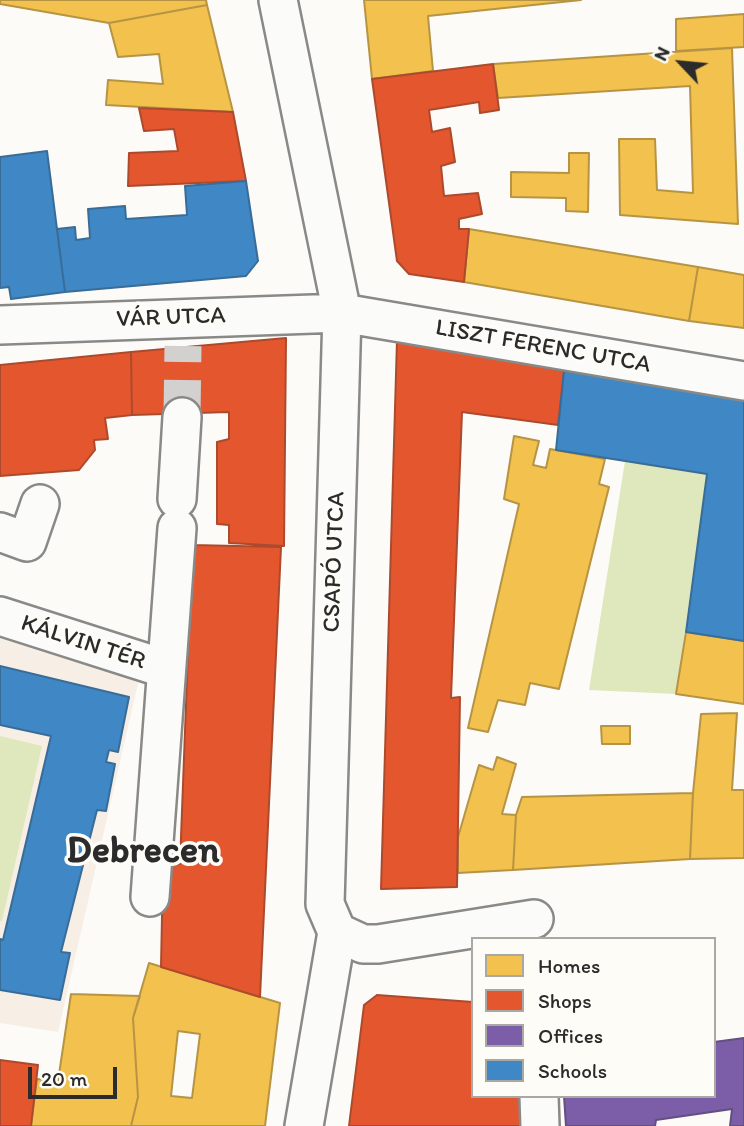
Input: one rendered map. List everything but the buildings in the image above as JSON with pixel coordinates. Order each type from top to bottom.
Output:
[{"type":"street","name":"CSAPÓ UTCA","points":[[278,0],[342,313],[325,904],[337,932],[304,1126]]},
{"type":"street","name":"VÁR UTCA","points":[[0,325],[183,332],[342,313]]},
{"type":"street","name":"LISZT FERENC UTCA","points":[[342,313],[744,381]]},
{"type":"street","points":[[150,897],[182,417]]},
{"type":"street","points":[[0,532],[27,542],[40,504]]},
{"type":"street","name":"KÁLVIN TÉR","points":[[0,616],[166,669]]},
{"type":"street","points":[[337,932],[363,944],[379,944],[534,919]]},
{"type":"street","points":[[539,1098],[540,1126]]},
{"type":"shaded area","points":[[0,636],[140,675],[58,1032],[0,1023]]},
{"type":"green space","points":[[625,461],[707,474],[676,694],[589,690]]},
{"type":"green space","points":[[0,736],[42,746],[2,921],[0,921]]},
{"type":"tunnel","points":[[182,417],[183,346]]},
{"type":"district","name":"Debrecen","points":[[143,852]]}]
